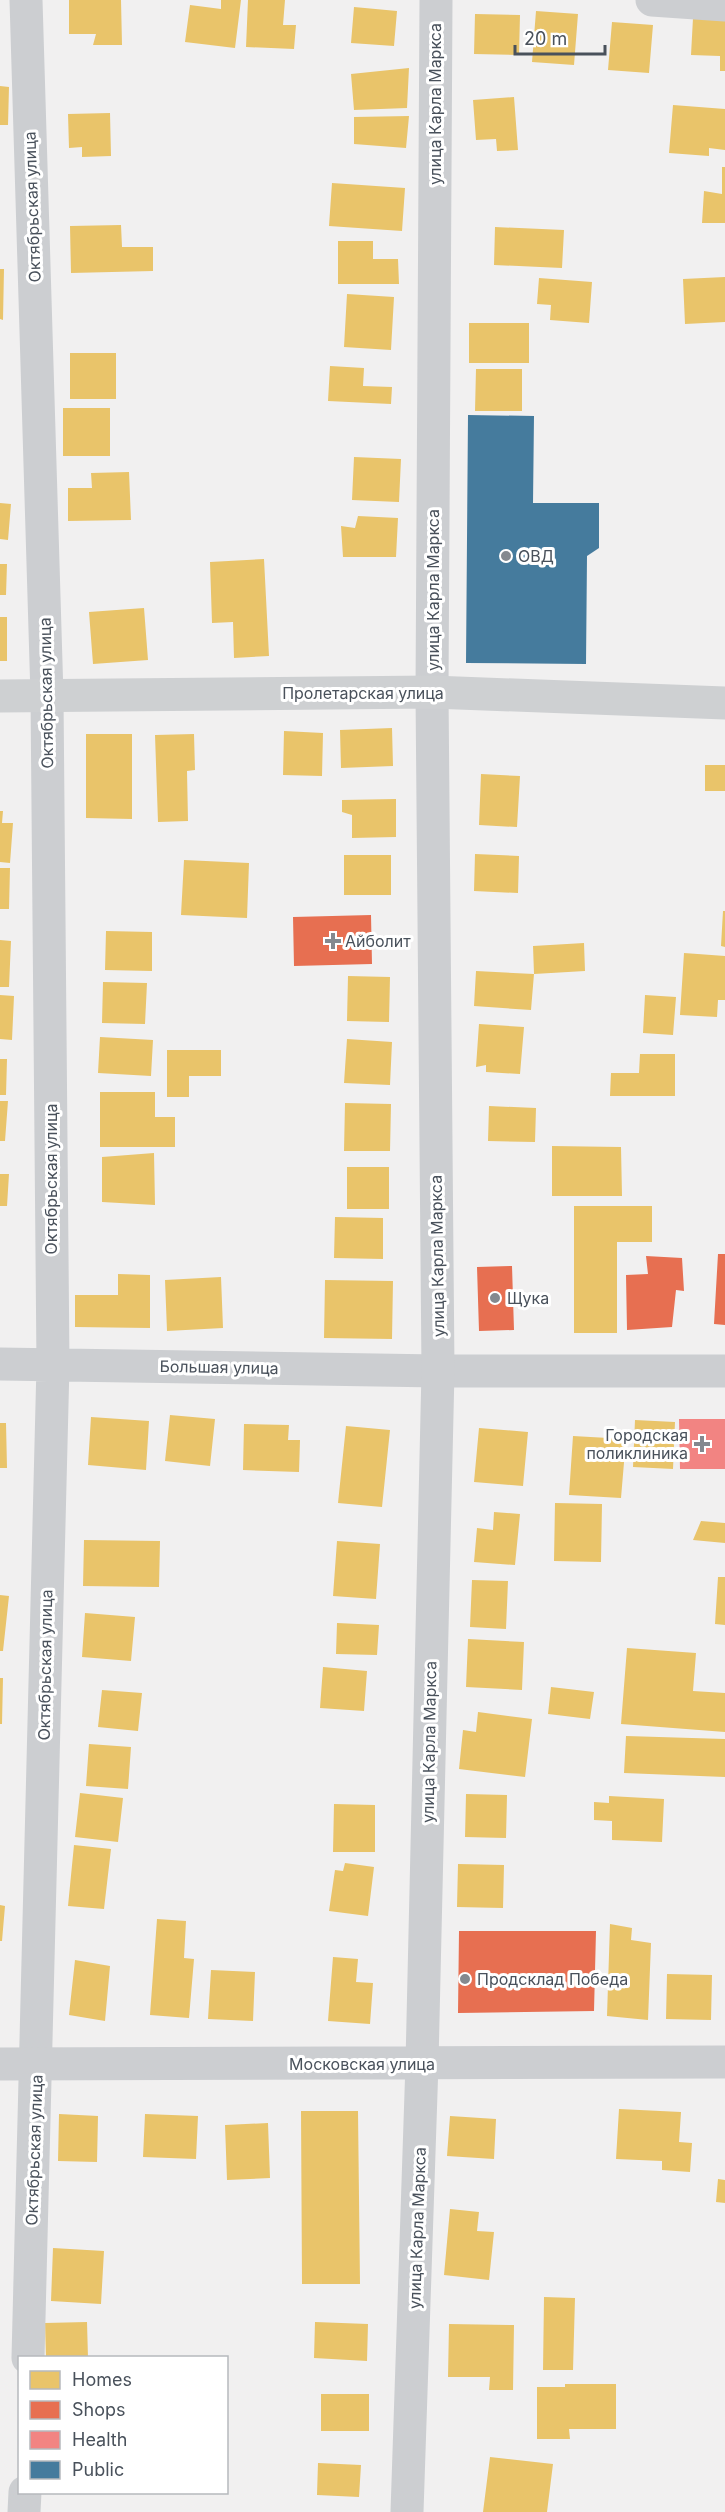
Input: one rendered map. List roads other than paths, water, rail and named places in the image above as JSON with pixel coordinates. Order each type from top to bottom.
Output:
[{"type":"main road","name":"Пролетарская улица","points":[[0,696],[432,692],[725,703]]},
{"type":"street","name":"Октябрьская улица","points":[[26,0],[47,696],[52,1365],[28,2356]]},
{"type":"street","name":"улица Карла Маркса","points":[[407,2512],[422,2064],[438,1371],[432,692],[436,0]]},
{"type":"street","points":[[652,0],[725,5]]},
{"type":"street","name":"Большая улица","points":[[0,1364],[438,1371],[725,1371]]},
{"type":"street","name":"Московская улица","points":[[0,2064],[725,2062]]},
{"type":"street","points":[[24,2512],[25,2494]]},
{"type":"place","name":"ОВД","points":[[506,556]]},
{"type":"place","name":"Айболит","points":[[333,941]]},
{"type":"place","name":"Щука","points":[[495,1298]]},
{"type":"place","name":"Городская поликлиника","points":[[702,1444]]},
{"type":"place","name":"Продсклад Победа","points":[[465,1979]]}]
